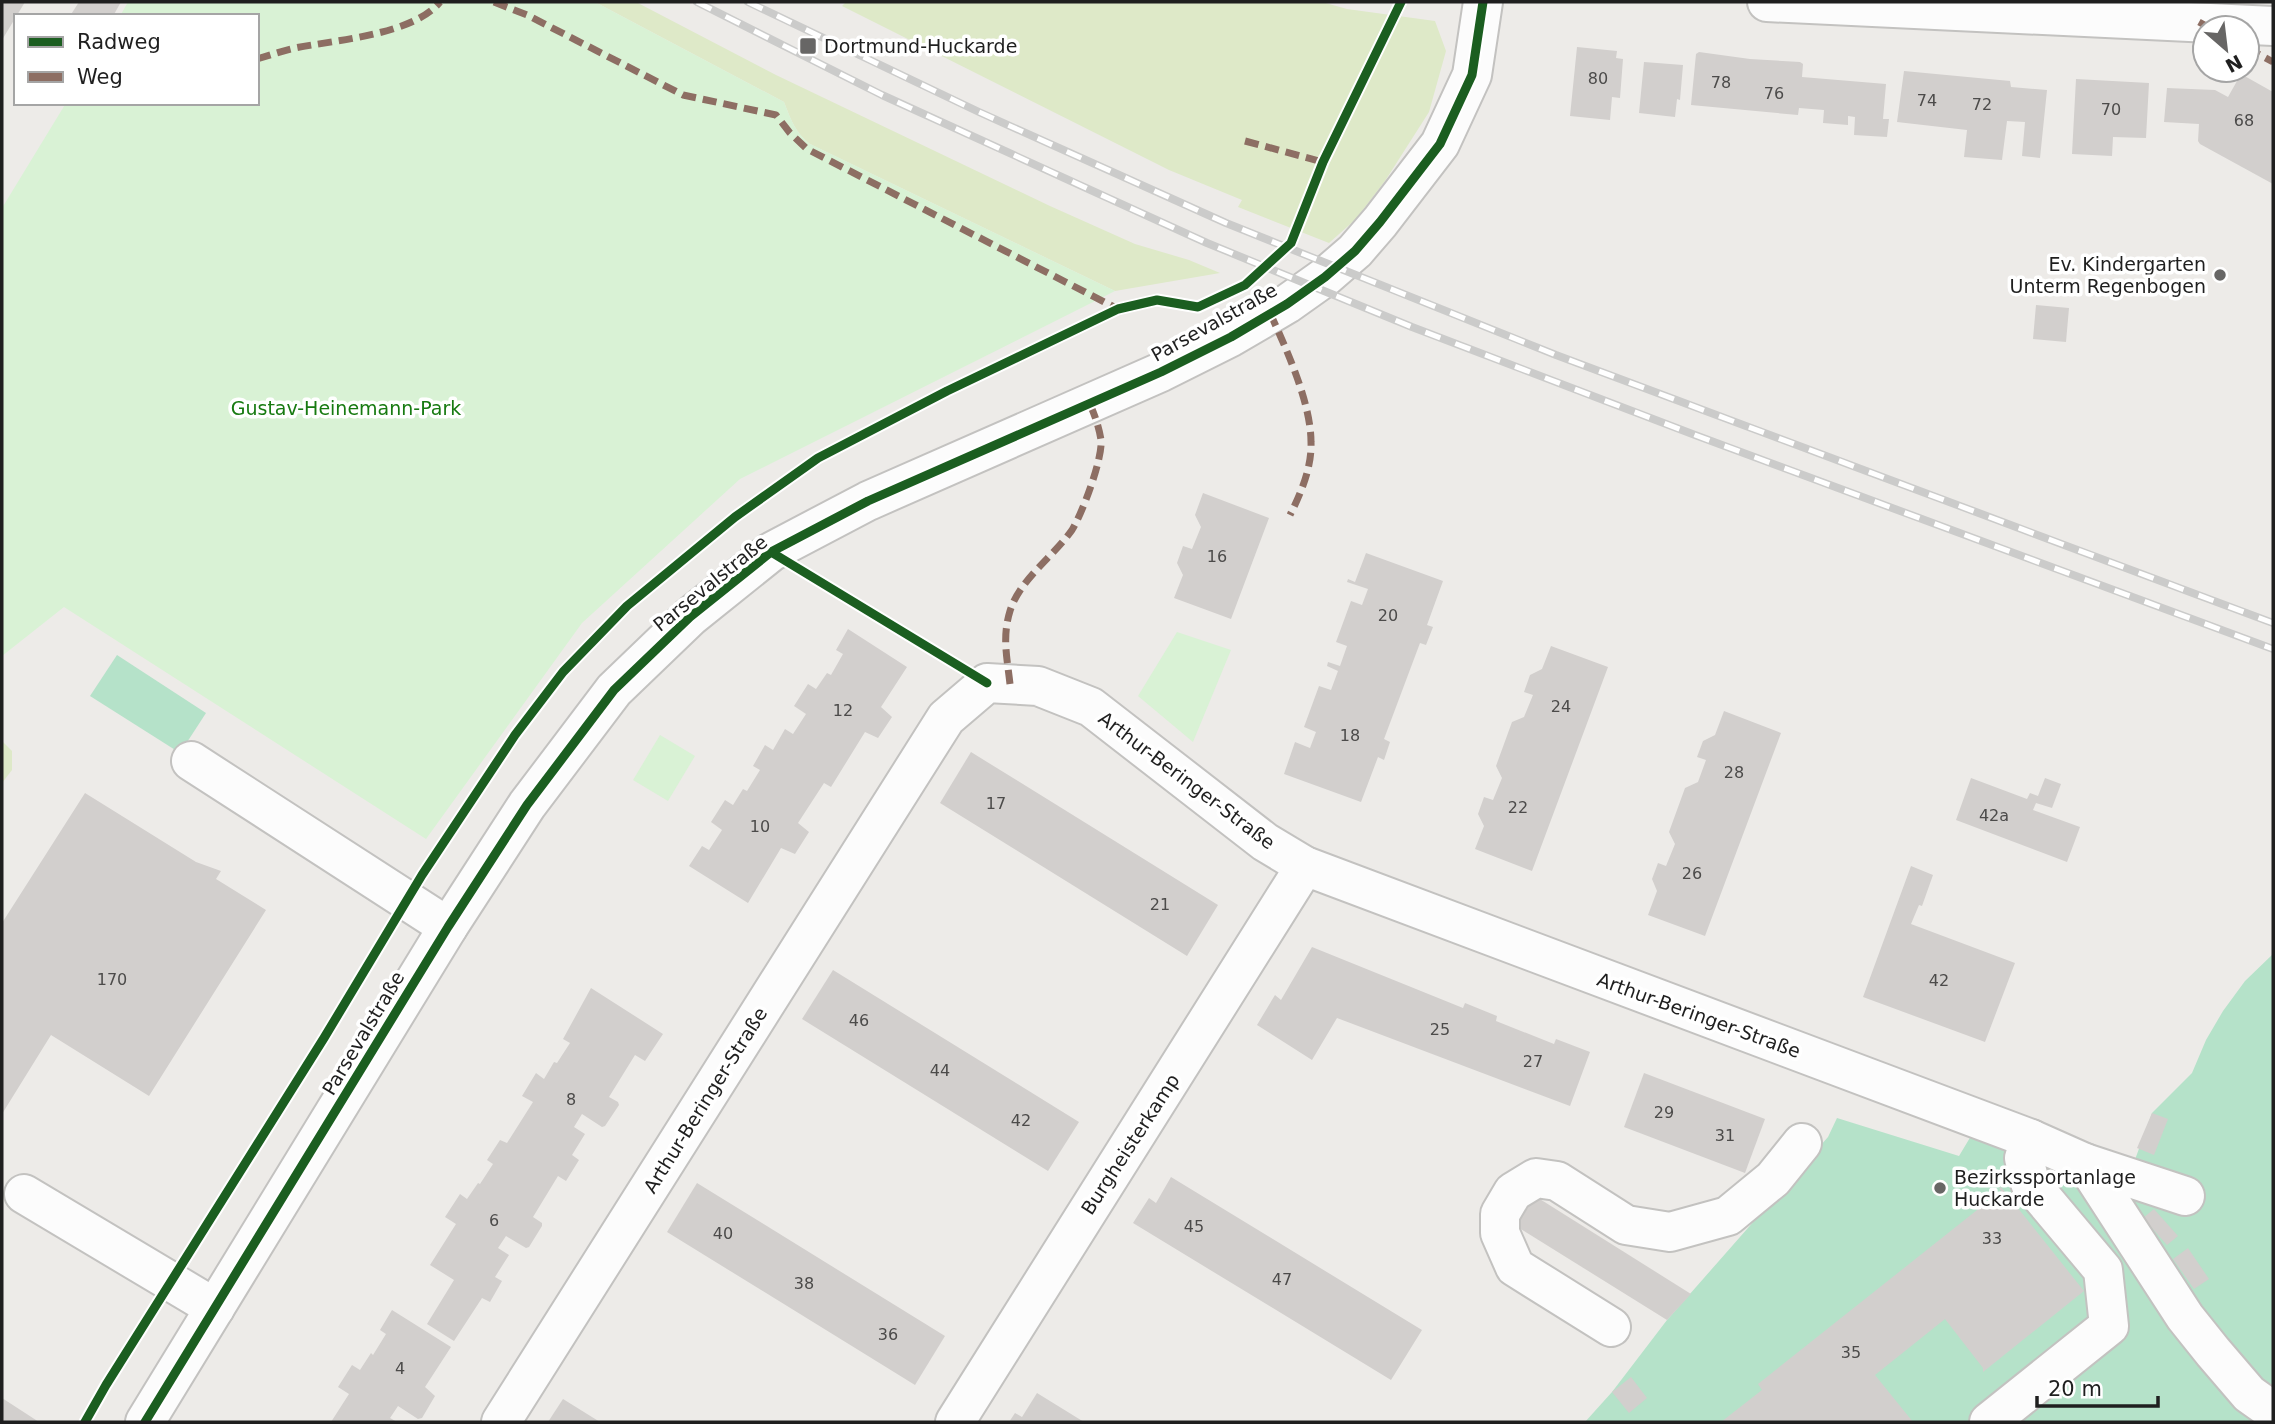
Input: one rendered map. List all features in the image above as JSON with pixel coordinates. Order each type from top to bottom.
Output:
[{"type":"street","name":"Parsevalstraße","points":[[145,1422],[448,927],[527,805],[614,690],[690,617],[771,552],[868,501],[1161,372],[1231,337],[1287,304],[1325,277],[1355,251],[1406,191],[1440,145],[1472,75],[1483,2]]},
{"type":"street","points":[[1767,2],[2273,26]]},
{"type":"street","name":"Arthur-Beringer-Straße","points":[[501,1422],[946,718],[986,683],[1038,686],[1091,707],[1265,842],[1305,866],[2031,1139],[2085,1163],[2185,1196]]},
{"type":"street","points":[[191,761],[448,927]]},
{"type":"street","name":"Burgheisterkamp","points":[[955,1422],[1305,866]]},
{"type":"street","points":[[1989,1422],[2109,1326],[2103,1270],[2030,1183],[2024,1158],[2031,1139]]},
{"type":"street","points":[[1611,1327],[1515,1267],[1500,1233],[1500,1214],[1513,1192],[1536,1178],[1557,1181],[1626,1225],[1670,1232],[1728,1216],[1773,1179],[1802,1143]]},
{"type":"street","points":[[2085,1163],[2192,1326],[2249,1394],[2273,1411]]},
{"type":"street","points":[[24,1194],[215,1308]]},
{"type":"green space","name":"Gustav-Heinemann-Park","points":[[128,2],[595,2],[784,102],[797,130],[810,144],[1115,291],[740,479],[582,623],[426,839],[64,607],[2,656],[2,208],[65,105],[259,105],[259,14],[121,14]]},
{"type":"green space","points":[[595,2],[636,2],[776,75],[1050,206],[1135,244],[1189,260],[1220,273],[1115,291],[810,144],[797,130],[784,102]]},
{"type":"green space","points":[[846,2],[1322,2],[1347,9],[1435,21],[1446,51],[1429,112],[1385,181],[1356,219],[1329,243],[1238,207],[1242,200],[1169,170],[842,6]]},
{"type":"green space","points":[[1177,632],[1231,650],[1193,742],[1138,696]]},
{"type":"green space","points":[[117,655],[206,713],[180,753],[90,696]]},
{"type":"green space","points":[[660,735],[695,756],[668,801],[633,780]]},
{"type":"green space","points":[[2,741],[12,751],[12,770],[2,783]]},
{"type":"green space","name":"Bezirkssportanlage Huckarde","points":[[2273,954],[2273,1422],[1585,1422],[1612,1392],[1667,1320],[1828,1137],[1837,1118],[1959,1156],[1971,1136],[2121,1198],[2152,1113],[2192,1073],[2206,1040],[2223,1011],[2245,981]]},
{"type":"building","points":[[2,2],[25,2],[18,14],[14,14],[14,20],[2,40]]},
{"type":"building","points":[[79,2],[121,2],[114,14],[71,14]]},
{"type":"building","points":[[1577,47],[1617,51],[1616,58],[1623,59],[1620,98],[1612,97],[1610,120],[1570,116]]},
{"type":"building","points":[[1699,52],[1800,62],[1803,64],[1802,77],[1886,84],[1883,119],[1889,119],[1887,137],[1854,135],[1855,117],[1848,116],[1848,125],[1823,123],[1824,110],[1799,108],[1798,115],[1691,105],[1696,54]]},
{"type":"building","points":[[1644,62],[1683,65],[1680,100],[1677,99],[1675,117],[1639,113]]},
{"type":"building","points":[[1904,71],[2010,81],[2011,87],[2047,90],[2040,158],[2022,156],[2025,122],[2007,121],[2002,160],[1964,157],[1967,130],[1897,122]]},
{"type":"building","points":[[2076,79],[2149,83],[2146,138],[2113,137],[2112,156],[2072,154]]},
{"type":"building","points":[[2235,84],[2259,84],[2273,92],[2273,184],[2200,144],[2199,124],[2164,122],[2167,88],[2215,90],[2228,97]]},
{"type":"building","points":[[2036,305],[2069,308],[2066,342],[2033,339]]},
{"type":"building","points":[[1203,493],[1269,518],[1231,619],[1174,598],[1183,575],[1177,563],[1183,546],[1192,549],[1201,527],[1195,515]]},
{"type":"building","points":[[1366,553],[1443,581],[1427,625],[1433,627],[1426,645],[1420,643],[1384,739],[1390,742],[1384,760],[1378,757],[1361,802],[1284,774],[1295,742],[1310,748],[1316,732],[1304,727],[1319,686],[1331,690],[1338,671],[1327,666],[1328,662],[1340,666],[1347,646],[1336,642],[1351,601],[1362,605],[1368,589],[1347,582],[1348,579],[1355,582]]},
{"type":"building","points":[[848,629],[907,667],[881,707],[892,717],[878,738],[865,732],[831,787],[824,783],[798,823],[809,832],[795,854],[781,848],[748,903],[689,866],[702,846],[709,850],[722,830],[711,822],[725,800],[733,805],[743,789],[747,791],[760,770],[753,766],[765,745],[773,750],[785,729],[793,734],[806,714],[794,706],[808,684],[816,689],[827,673],[831,675],[843,654],[836,650]]},
{"type":"building","points":[[1551,646],[1608,667],[1532,871],[1475,849],[1484,826],[1478,814],[1484,797],[1493,800],[1502,778],[1496,766],[1512,722],[1524,717],[1533,695],[1524,692],[1530,675],[1542,669]]},
{"type":"building","points":[[1724,711],[1781,733],[1705,936],[1648,915],[1657,891],[1652,879],[1658,863],[1666,866],[1675,844],[1669,832],[1685,788],[1698,782],[1706,760],[1697,757],[1703,741],[1715,735]]},
{"type":"building","points":[[971,752],[1218,905],[1187,956],[940,803]]},
{"type":"building","points":[[1971,778],[2027,799],[2030,793],[2038,796],[2045,778],[2061,784],[2052,808],[2036,803],[2033,810],[2080,827],[2067,862],[1956,820]]},
{"type":"building","points":[[85,793],[196,862],[221,871],[216,879],[266,910],[149,1096],[51,1035],[2,1114],[2,923]]},
{"type":"building","points":[[1911,866],[1933,875],[1922,906],[1919,905],[1911,924],[2015,963],[1985,1042],[1863,997]]},
{"type":"building","points":[[1312,947],[1463,1008],[1465,1003],[1497,1016],[1496,1021],[1554,1044],[1556,1039],[1590,1052],[1570,1106],[1337,1018],[1312,1060],[1257,1025],[1275,995],[1281,1000]]},
{"type":"building","points":[[833,970],[1079,1122],[1048,1171],[802,1019]]},
{"type":"building","points":[[591,988],[663,1034],[645,1061],[635,1055],[609,1097],[619,1105],[605,1126],[602,1127],[582,1114],[574,1127],[585,1134],[572,1155],[579,1160],[566,1181],[558,1176],[533,1217],[542,1223],[542,1226],[526,1248],[506,1236],[498,1248],[509,1255],[495,1277],[502,1281],[490,1302],[482,1298],[454,1341],[427,1324],[454,1280],[430,1265],[456,1224],[445,1217],[460,1194],[467,1199],[478,1183],[480,1184],[493,1164],[487,1160],[500,1140],[507,1143],[533,1102],[522,1096],[536,1073],[544,1079],[570,1043],[563,1039]]},
{"type":"building","points":[[1644,1073],[1765,1119],[1745,1173],[1624,1127]]},
{"type":"building","points":[[2152,1113],[2168,1119],[2154,1155],[2137,1148]]},
{"type":"building","points":[[1171,1177],[1422,1330],[1391,1380],[1133,1223],[1149,1198],[1156,1203]]},
{"type":"building","points":[[697,1183],[945,1336],[915,1385],[667,1232]]},
{"type":"building","points":[[2001,1187],[2084,1291],[1983,1372],[1983,1368],[1945,1319],[1875,1375],[1913,1422],[1721,1422],[1762,1390],[1758,1384],[2001,1191]]},
{"type":"building","points":[[1535,1196],[1691,1294],[1667,1320],[1516,1226]]},
{"type":"building","points":[[2154,1209],[2178,1236],[2167,1245],[2143,1218]]},
{"type":"building","points":[[2188,1248],[2209,1279],[2194,1289],[2173,1259]]},
{"type":"building","points":[[392,1310],[451,1347],[425,1387],[435,1396],[422,1418],[418,1419],[398,1406],[390,1418],[397,1422],[331,1422],[349,1394],[338,1387],[352,1365],[360,1370],[371,1353],[373,1355],[386,1334],[380,1330]]},
{"type":"building","points":[[1631,1377],[1647,1398],[1629,1413],[1612,1392]]},
{"type":"building","points":[[1037,1393],[1084,1422],[1009,1422],[1015,1413],[1022,1417]]},
{"type":"building","points":[[2,1398],[39,1422],[2,1422]]},
{"type":"building","points":[[563,1399],[600,1422],[548,1422]]},
{"type":"railway","points":[[697,2],[882,95],[1207,243],[1412,327],[1695,435],[2273,649]]},
{"type":"railway","points":[[748,2],[979,112],[1226,223],[1556,355],[2273,623]]},
{"type":"marked path","points":[[259,58],[295,48],[393,29],[428,13],[440,2]]},
{"type":"marked path","points":[[494,2],[527,15],[683,95],[776,115],[807,149],[1118,309]]},
{"type":"marked path","points":[[2261,56],[2273,62]]},
{"type":"marked path","points":[[1245,141],[1323,162]]},
{"type":"marked path","points":[[1270,313],[1296,376],[1310,427],[1311,451],[1308,470],[1290,515]]},
{"type":"marked path","points":[[1010,684],[1006,638],[1010,611],[1029,578],[1072,530],[1095,472],[1101,440],[1090,404]]},
{"type":"cycle path","points":[[85,1422],[422,875],[515,735],[563,672],[627,606],[735,517],[818,458],[947,391],[1118,309],[1157,300],[1198,307],[1245,285],[1291,243],[1323,162],[1401,2]]},
{"type":"cycle path","points":[[145,1422],[448,927],[527,805],[614,690],[690,617],[771,552],[868,501],[1161,372],[1231,337],[1287,304],[1325,277],[1355,251],[1440,144],[1472,75],[1483,2]]},
{"type":"cycle path","points":[[771,552],[987,683]]},
{"type":"place","name":"Dortmund-Huckarde","points":[[808,46]]},
{"type":"place","name":"Ev. Kindergarten Unterm Regenbogen","points":[[2220,275]]},
{"type":"place","name":"Bezirkssportanlage Huckarde","points":[[1940,1188]]}]
